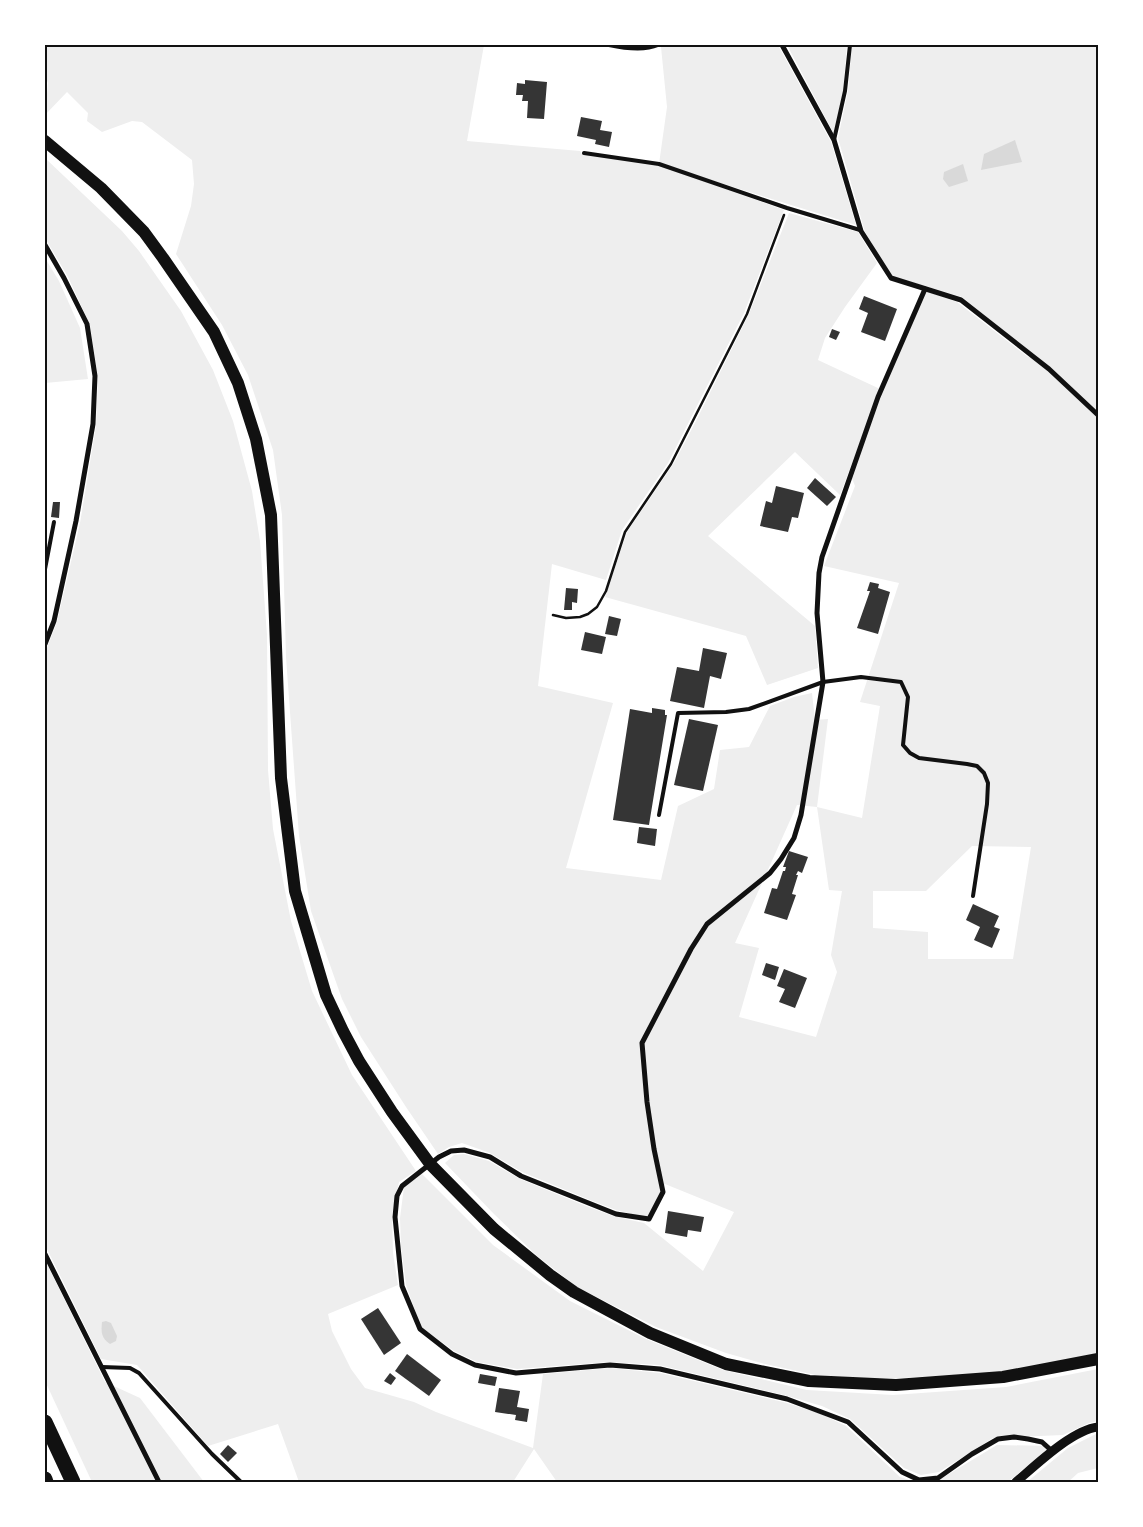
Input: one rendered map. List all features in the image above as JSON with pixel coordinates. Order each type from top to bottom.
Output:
[{"type":"highway","points":[[45,1422],[73,1482]]},
{"type":"main road","points":[[45,141],[101,188],[144,232],[214,332],[238,383],[256,439],[271,515],[281,778],[295,891],[326,994],[343,1031],[359,1061],[392,1112],[430,1164],[494,1229],[574,1292],[650,1333],[726,1364],[809,1380],[896,1385],[1003,1377],[1098,1359]]},
{"type":"street","points":[[782,45],[834,140],[860,230],[891,278],[961,300],[1049,369],[1098,415]]},
{"type":"street","points":[[45,245],[87,324],[95,376],[94,424],[76,521],[54,621],[45,644]]},
{"type":"street","points":[[925,289],[878,397],[822,557],[819,573],[817,613],[823,682],[801,815],[794,838],[770,873],[707,924],[691,949],[642,1043],[647,1102],[663,1192],[649,1219],[616,1214],[521,1176],[490,1157],[464,1150],[451,1151],[430,1164],[402,1186],[397,1196],[395,1217],[402,1286],[420,1330],[452,1354],[475,1365],[516,1373],[610,1365],[660,1369],[787,1399],[848,1422],[902,1472],[919,1480],[938,1478],[972,1454],[998,1439],[1014,1438],[1042,1442],[1052,1451]]},
{"type":"street","points":[[45,1254],[159,1482]]},
{"type":"street","points":[[1016,1482],[1052,1451],[1084,1432],[1098,1427]]},
{"type":"lane","points":[[609,45],[636,48],[658,45]]},
{"type":"lane","points":[[834,140],[845,91],[850,45]]},
{"type":"lane","points":[[584,153],[659,164],[787,208],[860,230]]},
{"type":"lane","points":[[45,569],[54,522]]},
{"type":"lane","points":[[659,815],[678,713],[726,712],[749,709],[823,682],[860,677],[901,682],[908,697],[903,745],[910,753],[919,758],[977,766],[984,773],[988,783],[987,804],[973,896]]},
{"type":"lane","points":[[102,1368],[130,1368],[139,1373],[212,1454],[241,1482]]},
{"type":"path","points":[[553,615],[566,618],[580,617],[597,607],[606,591],[625,532],[671,464],[747,314],[787,208]]},
{"type":"shaded area","points":[[45,45],[484,45],[467,141],[580,151],[582,154],[659,165],[784,210],[744,313],[668,463],[622,530],[606,580],[552,564],[538,686],[613,703],[566,868],[661,880],[678,806],[714,789],[720,750],[749,747],[770,706],[794,697],[812,693],[815,720],[828,719],[817,807],[862,818],[880,706],[860,702],[899,583],[824,566],[855,486],[851,476],[880,397],[926,291],[957,302],[1028,357],[1033,355],[962,297],[891,276],[865,232],[838,138],[848,91],[852,45],[1098,45],[1098,1353],[1005,1372],[902,1378],[865,1378],[816,1375],[726,1353],[656,1327],[577,1287],[536,1255],[445,1163],[454,1155],[464,1154],[489,1161],[520,1179],[586,1206],[613,1216],[644,1223],[703,1271],[734,1212],[665,1184],[647,1218],[616,1210],[590,1200],[522,1172],[490,1153],[462,1143],[449,1147],[438,1154],[361,1037],[342,999],[311,911],[299,836],[286,657],[282,515],[273,450],[248,375],[222,325],[176,254],[191,206],[194,184],[192,160],[142,122],[132,121],[102,132],[87,121],[88,113],[67,92],[45,115],[48,83],[45,75]],"holes":[[[797,805],[817,807],[829,890],[842,891],[831,955],[837,972],[816,1037],[739,1017],[759,948],[735,943]],[[972,846],[1031,847],[1013,959],[928,959],[928,932],[873,928],[873,891],[926,891]]]},
{"type":"shaded area","points":[[663,45],[778,45],[831,142],[856,225],[659,164],[667,107],[661,47]]},
{"type":"shaded area","points":[[787,45],[847,45],[843,91],[834,134]]},
{"type":"shaded area","points":[[1015,140],[1022,162],[981,170],[984,154]]},
{"type":"shaded area","points":[[45,158],[122,231],[139,251],[181,311],[213,370],[233,421],[252,491],[260,541],[267,635],[268,770],[273,829],[291,921],[312,991],[352,1075],[416,1171],[399,1182],[392,1214],[393,1253],[398,1285],[328,1314],[332,1331],[351,1369],[365,1388],[414,1402],[533,1448],[543,1374],[610,1368],[660,1373],[787,1403],[821,1414],[846,1426],[900,1477],[915,1482],[557,1482],[534,1449],[513,1482],[299,1482],[278,1424],[208,1446],[137,1365],[101,1359],[45,1245],[45,653],[57,622],[80,523],[96,426],[98,378],[90,325],[68,277],[45,238]]},
{"type":"shaded area","points":[[963,164],[968,181],[949,187],[943,179],[944,172]]},
{"type":"shaded area","points":[[789,213],[858,232],[877,263],[825,338],[818,360],[880,389],[840,495],[795,452],[708,536],[815,626],[818,668],[767,685],[746,636],[605,597],[627,532],[674,463],[696,421],[749,314]]},
{"type":"shaded area","points":[[45,258],[59,281],[80,328],[88,379],[45,383]]},
{"type":"shaded area","points":[[422,1174],[493,1245],[570,1301],[646,1339],[723,1370],[807,1390],[893,1395],[1006,1387],[1098,1369],[1098,1421],[1063,1435],[993,1438],[939,1472],[921,1475],[904,1468],[850,1419],[822,1406],[784,1395],[659,1365],[609,1362],[517,1369],[477,1362],[454,1351],[421,1327],[406,1285],[401,1246],[400,1218],[404,1187]]},
{"type":"shaded area","points":[[45,1260],[105,1382],[140,1398],[204,1482],[92,1482],[45,1381]]},
{"type":"shaded area","points":[[102,1322],[111,1323],[117,1336],[116,1341],[110,1344],[103,1337],[102,1332]]},
{"type":"shaded area","points":[[1098,1433],[1098,1468],[1078,1473],[1068,1482],[1027,1482],[1068,1448]]},
{"type":"shaded area","points":[[997,1445],[1051,1446],[1008,1482],[927,1482],[939,1480]]},
{"type":"building","points":[[525,80],[547,82],[544,119],[527,118],[528,101],[522,101],[523,95],[516,95],[517,83],[525,84]]},
{"type":"building","points":[[581,117],[602,121],[600,130],[612,132],[609,147],[595,144],[596,140],[577,136]]},
{"type":"building","points":[[864,296],[897,309],[885,341],[861,332],[868,313],[859,309]]},
{"type":"building","points":[[832,329],[840,332],[836,340],[829,337]]},
{"type":"building","points":[[815,478],[836,497],[827,506],[807,488]]},
{"type":"building","points":[[776,486],[804,493],[798,518],[792,517],[788,532],[760,526],[766,501],[772,503]]},
{"type":"building","points":[[53,502],[60,502],[59,518],[51,517]]},
{"type":"building","points":[[870,582],[879,584],[878,588],[890,592],[878,634],[857,628],[870,591],[867,591]]},
{"type":"building","points":[[566,588],[578,589],[577,603],[572,602],[572,610],[564,610]]},
{"type":"building","points":[[609,616],[621,619],[617,636],[605,634]]},
{"type":"building","points":[[585,632],[606,637],[602,654],[581,650]]},
{"type":"building","points":[[703,648],[727,653],[721,679],[710,676],[704,708],[670,701],[677,667],[699,671]]},
{"type":"building","points":[[652,708],[665,710],[665,715],[667,715],[649,825],[613,820],[630,709],[652,713]]},
{"type":"building","points":[[689,719],[718,725],[703,791],[674,785]]},
{"type":"building","points":[[639,827],[657,829],[655,846],[637,843]]},
{"type":"building","points":[[789,851],[808,857],[802,873],[798,871],[796,875],[798,875],[792,894],[796,895],[787,920],[764,913],[772,888],[777,889],[783,871],[785,871],[786,867],[783,867]]},
{"type":"building","points":[[973,904],[999,916],[994,927],[1000,929],[992,948],[974,940],[980,927],[966,920]]},
{"type":"building","points":[[766,963],[779,967],[775,980],[762,975]]},
{"type":"building","points":[[784,969],[807,978],[795,1008],[779,1002],[785,989],[777,986]]},
{"type":"building","points":[[668,1211],[704,1217],[701,1232],[688,1230],[687,1237],[665,1233]]},
{"type":"building","points":[[378,1308],[401,1343],[384,1355],[361,1319]]},
{"type":"building","points":[[407,1354],[441,1380],[429,1396],[395,1371]]},
{"type":"building","points":[[390,1373],[396,1378],[391,1385],[384,1381]]},
{"type":"building","points":[[480,1374],[497,1377],[495,1386],[478,1383]]},
{"type":"building","points":[[499,1388],[520,1391],[517,1407],[529,1409],[527,1422],[515,1420],[516,1415],[495,1412]]},
{"type":"building","points":[[228,1445],[237,1453],[228,1462],[220,1454]]}]
